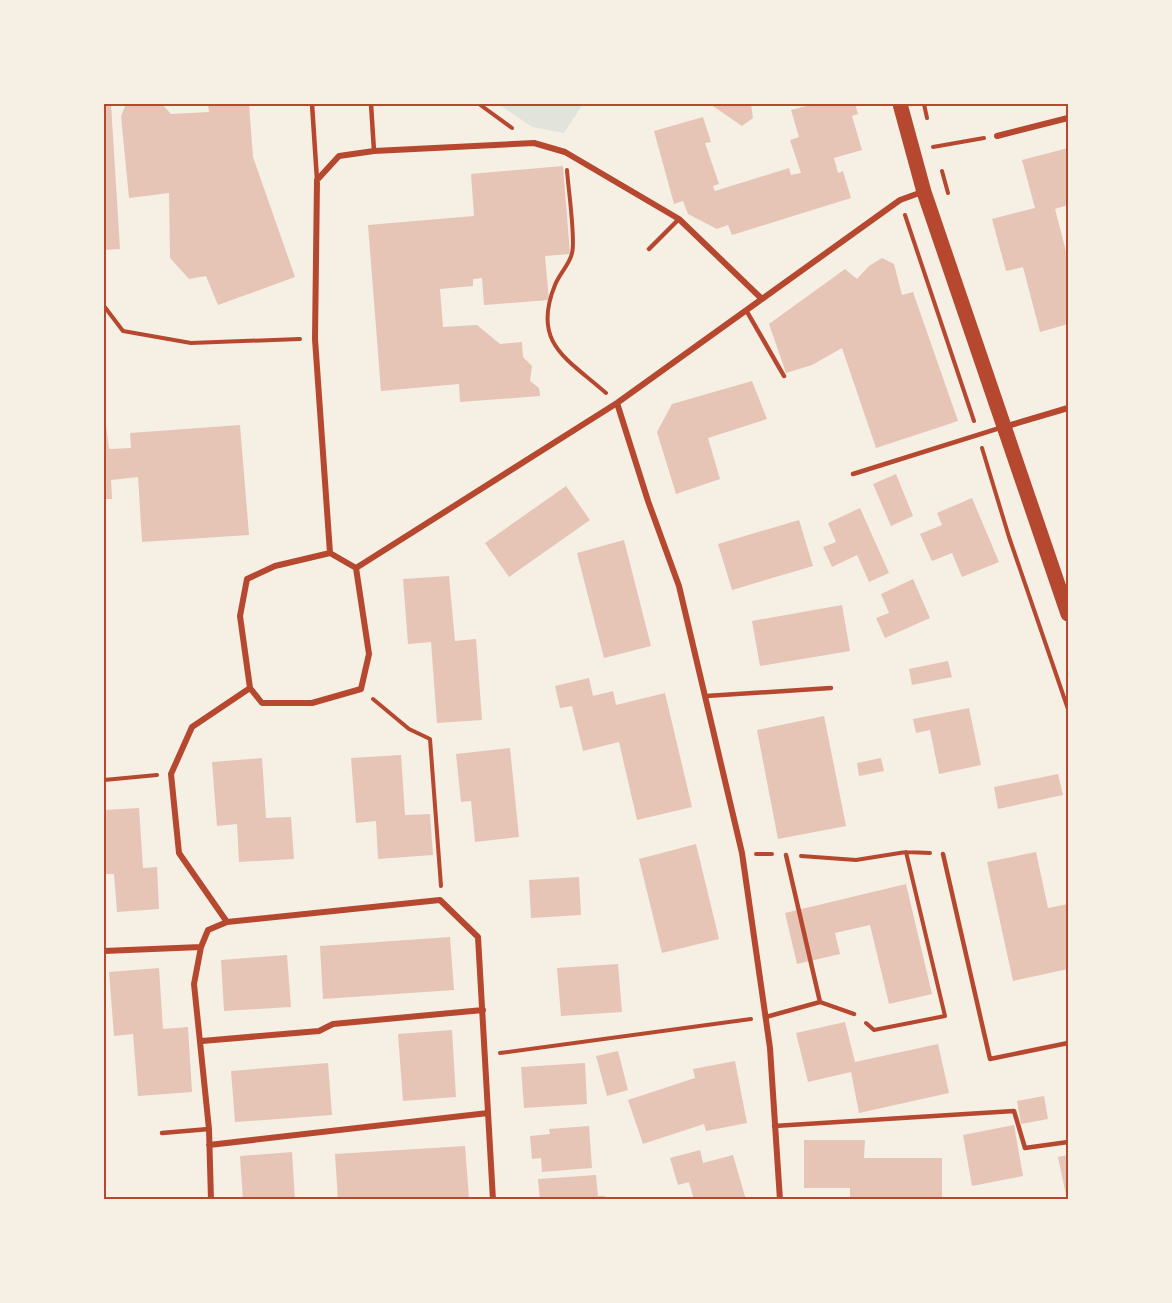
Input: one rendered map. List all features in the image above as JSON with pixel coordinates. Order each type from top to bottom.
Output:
[{"type":"main road","points":[[900,104],[911,152],[924,192],[1068,614]]},
{"type":"street","points":[[997,136],[1068,118]]},
{"type":"street","points":[[330,554],[315,339],[317,180],[339,156],[374,151],[534,143],[566,152],[679,219],[762,299]]},
{"type":"street","points":[[356,568],[617,403],[900,200],[924,192]]},
{"type":"street","points":[[617,403],[648,501],[679,586],[742,853],[766,1017],[780,1200]]},
{"type":"street","points":[[1004,427],[1068,408]]},
{"type":"street","points":[[330,554],[356,568],[369,654],[361,689],[312,703],[262,703],[250,688],[240,616],[247,579],[275,566],[330,554]]},
{"type":"street","points":[[227,922],[179,853],[171,774],[192,726],[250,688]]},
{"type":"street","points":[[211,1200],[209,1129],[202,1041],[194,984],[201,947],[208,930],[227,922],[441,900],[478,937],[493,1200]]},
{"type":"street","points":[[104,951],[201,947]]},
{"type":"street","points":[[202,1041],[319,1031],[333,1024],[483,1010]]},
{"type":"street","points":[[209,1145],[488,1113]]},
{"type":"lane","points":[[312,104],[317,180]]},
{"type":"lane","points":[[371,104],[374,151]]},
{"type":"lane","points":[[649,249],[679,219]]},
{"type":"lane","points":[[746,310],[784,376]]},
{"type":"lane","points":[[854,474],[1004,427]]},
{"type":"lane","points":[[706,696],[831,688]]},
{"type":"lane","points":[[943,854],[990,1059],[1068,1043]]},
{"type":"lane","points":[[786,855],[820,1002]]},
{"type":"lane","points":[[766,1017],[820,1002],[854,1014]]},
{"type":"lane","points":[[774,1126],[1014,1111],[1025,1148],[1068,1142]]},
{"type":"lane","points":[[162,1133],[209,1129]]},
{"type":"path","points":[[479,104],[534,143]]},
{"type":"path","points":[[911,152],[997,136]]},
{"type":"path","points":[[566,152],[573,252],[555,285],[547,313],[548,331],[554,347],[617,403]]},
{"type":"path","points":[[900,200],[978,434],[1009,537],[1068,709]]},
{"type":"path","points":[[104,306],[123,331],[191,343],[315,339]]},
{"type":"path","points":[[361,689],[409,729],[430,739],[442,873],[441,900]]},
{"type":"path","points":[[104,780],[171,774]]},
{"type":"path","points":[[742,853],[856,860],[906,852],[943,854]]},
{"type":"path","points":[[854,1014],[874,1030],[945,1016],[906,852]]},
{"type":"path","points":[[484,1056],[766,1017]]},
{"type":"shaded area","points":[[498,104],[583,104],[564,133],[532,127]]},
{"type":"building","points":[[104,104],[111,104],[120,249],[104,250]]},
{"type":"building","points":[[126,104],[162,104],[171,114],[209,112],[208,104],[249,104],[253,157],[295,277],[218,305],[206,276],[189,279],[170,258],[169,193],[129,198],[121,116]]},
{"type":"building","points":[[710,104],[751,104],[753,118],[742,126]]},
{"type":"building","points":[[814,104],[855,104],[858,114],[852,116],[862,150],[834,158],[838,173],[843,171],[851,198],[732,235],[728,225],[717,229],[688,214],[683,201],[674,204],[654,131],[703,117],[711,142],[705,143],[719,184],[713,186],[715,191],[789,168],[791,175],[801,173],[790,140],[799,137],[791,110]]},
{"type":"building","points":[[1068,148],[1068,205],[1055,209],[1068,259],[1068,324],[1040,332],[1023,267],[1006,271],[992,219],[1035,208],[1022,160]]},
{"type":"building","points":[[563,166],[570,254],[545,256],[549,300],[484,305],[482,278],[473,279],[473,286],[440,289],[443,327],[477,325],[500,344],[522,342],[523,357],[532,366],[530,381],[539,388],[540,396],[460,402],[459,384],[381,391],[368,225],[474,216],[471,174]]},
{"type":"building","points":[[882,258],[894,264],[902,295],[913,292],[958,421],[876,448],[842,348],[812,365],[786,373],[769,324],[845,269],[857,279],[869,266]]},
{"type":"building","points":[[752,381],[767,419],[708,438],[720,479],[676,494],[657,432],[672,404]]},
{"type":"building","points":[[104,408],[109,449],[131,448],[130,433],[240,425],[249,535],[142,542],[138,477],[111,480],[112,499],[104,499]]},
{"type":"building","points":[[896,474],[913,516],[891,526],[873,484]]},
{"type":"building","points":[[566,486],[590,520],[509,577],[485,543]]},
{"type":"building","points":[[972,498],[999,562],[962,577],[952,553],[932,561],[920,534],[942,525],[937,513]]},
{"type":"building","points":[[860,508],[889,573],[869,582],[857,555],[832,567],[823,547],[836,542],[828,523]]},
{"type":"building","points":[[799,520],[813,566],[732,590],[718,544]]},
{"type":"building","points":[[624,540],[651,646],[604,658],[577,553]]},
{"type":"building","points":[[449,576],[455,641],[476,639],[482,720],[437,723],[431,642],[408,644],[403,579]]},
{"type":"building","points":[[913,579],[930,618],[885,638],[876,618],[889,613],[881,594]]},
{"type":"building","points":[[842,605],[850,651],[760,666],[752,621]]},
{"type":"building","points":[[948,661],[952,677],[912,685],[909,669]]},
{"type":"building","points":[[589,678],[593,696],[613,691],[616,705],[665,693],[692,807],[637,820],[619,742],[583,751],[572,706],[560,708],[555,686]]},
{"type":"building","points":[[969,708],[981,765],[939,774],[930,730],[916,733],[913,719]]},
{"type":"building","points":[[824,716],[846,826],[778,839],[757,730]]},
{"type":"building","points":[[510,748],[519,837],[475,842],[471,801],[461,802],[456,754]]},
{"type":"building","points":[[401,755],[405,815],[430,814],[433,855],[378,859],[376,821],[356,823],[351,758]]},
{"type":"building","points":[[262,758],[266,818],[291,817],[294,859],[239,862],[237,824],[217,826],[212,762]]},
{"type":"building","points":[[881,758],[884,771],[859,776],[857,763]]},
{"type":"building","points":[[1058,774],[1063,795],[998,809],[994,787]]},
{"type":"building","points":[[139,808],[143,868],[157,867],[159,909],[117,912],[114,874],[104,874],[104,810]]},
{"type":"building","points":[[696,844],[719,939],[662,953],[639,859]]},
{"type":"building","points":[[1036,852],[1048,908],[1068,904],[1068,969],[1013,981],[987,862]]},
{"type":"building","points":[[579,877],[581,915],[531,918],[529,880]]},
{"type":"building","points":[[906,884],[932,994],[889,1004],[870,925],[835,933],[840,954],[797,964],[785,913]]},
{"type":"building","points":[[450,937],[454,990],[323,999],[320,946]]},
{"type":"building","points":[[287,955],[291,1007],[224,1011],[221,960]]},
{"type":"building","points":[[618,964],[622,1012],[561,1016],[557,968]]},
{"type":"building","points":[[159,968],[163,1029],[188,1027],[192,1092],[138,1096],[133,1034],[114,1036],[109,972]]},
{"type":"building","points":[[845,1022],[855,1062],[938,1044],[949,1093],[859,1113],[851,1072],[808,1082],[796,1033]]},
{"type":"building","points":[[452,1030],[456,1097],[403,1101],[398,1034]]},
{"type":"building","points":[[618,1051],[628,1090],[607,1096],[596,1056]]},
{"type":"building","points":[[735,1061],[747,1123],[706,1131],[704,1124],[643,1144],[628,1100],[695,1078],[693,1069]]},
{"type":"building","points":[[328,1063],[332,1115],[235,1122],[231,1071]]},
{"type":"building","points":[[585,1063],[587,1104],[524,1108],[521,1067]]},
{"type":"building","points":[[1044,1096],[1048,1119],[1021,1124],[1017,1101]]},
{"type":"building","points":[[1014,1125],[1023,1176],[972,1186],[963,1135]]},
{"type":"building","points":[[589,1126],[592,1168],[542,1172],[541,1158],[532,1159],[530,1136],[550,1134],[549,1129]]},
{"type":"building","points":[[804,1140],[865,1140],[864,1158],[942,1158],[942,1200],[850,1200],[850,1188],[804,1188]]},
{"type":"building","points":[[465,1146],[469,1198],[338,1200],[335,1154]]},
{"type":"building","points":[[700,1150],[703,1163],[733,1155],[746,1200],[694,1200],[689,1182],[678,1185],[670,1158]]},
{"type":"building","points":[[292,1152],[295,1200],[243,1200],[240,1156]]},
{"type":"building","points":[[1068,1155],[1068,1194],[1066,1195],[1058,1157]]},
{"type":"building","points":[[596,1175],[598,1196],[605,1196],[605,1200],[540,1200],[538,1179]]}]
